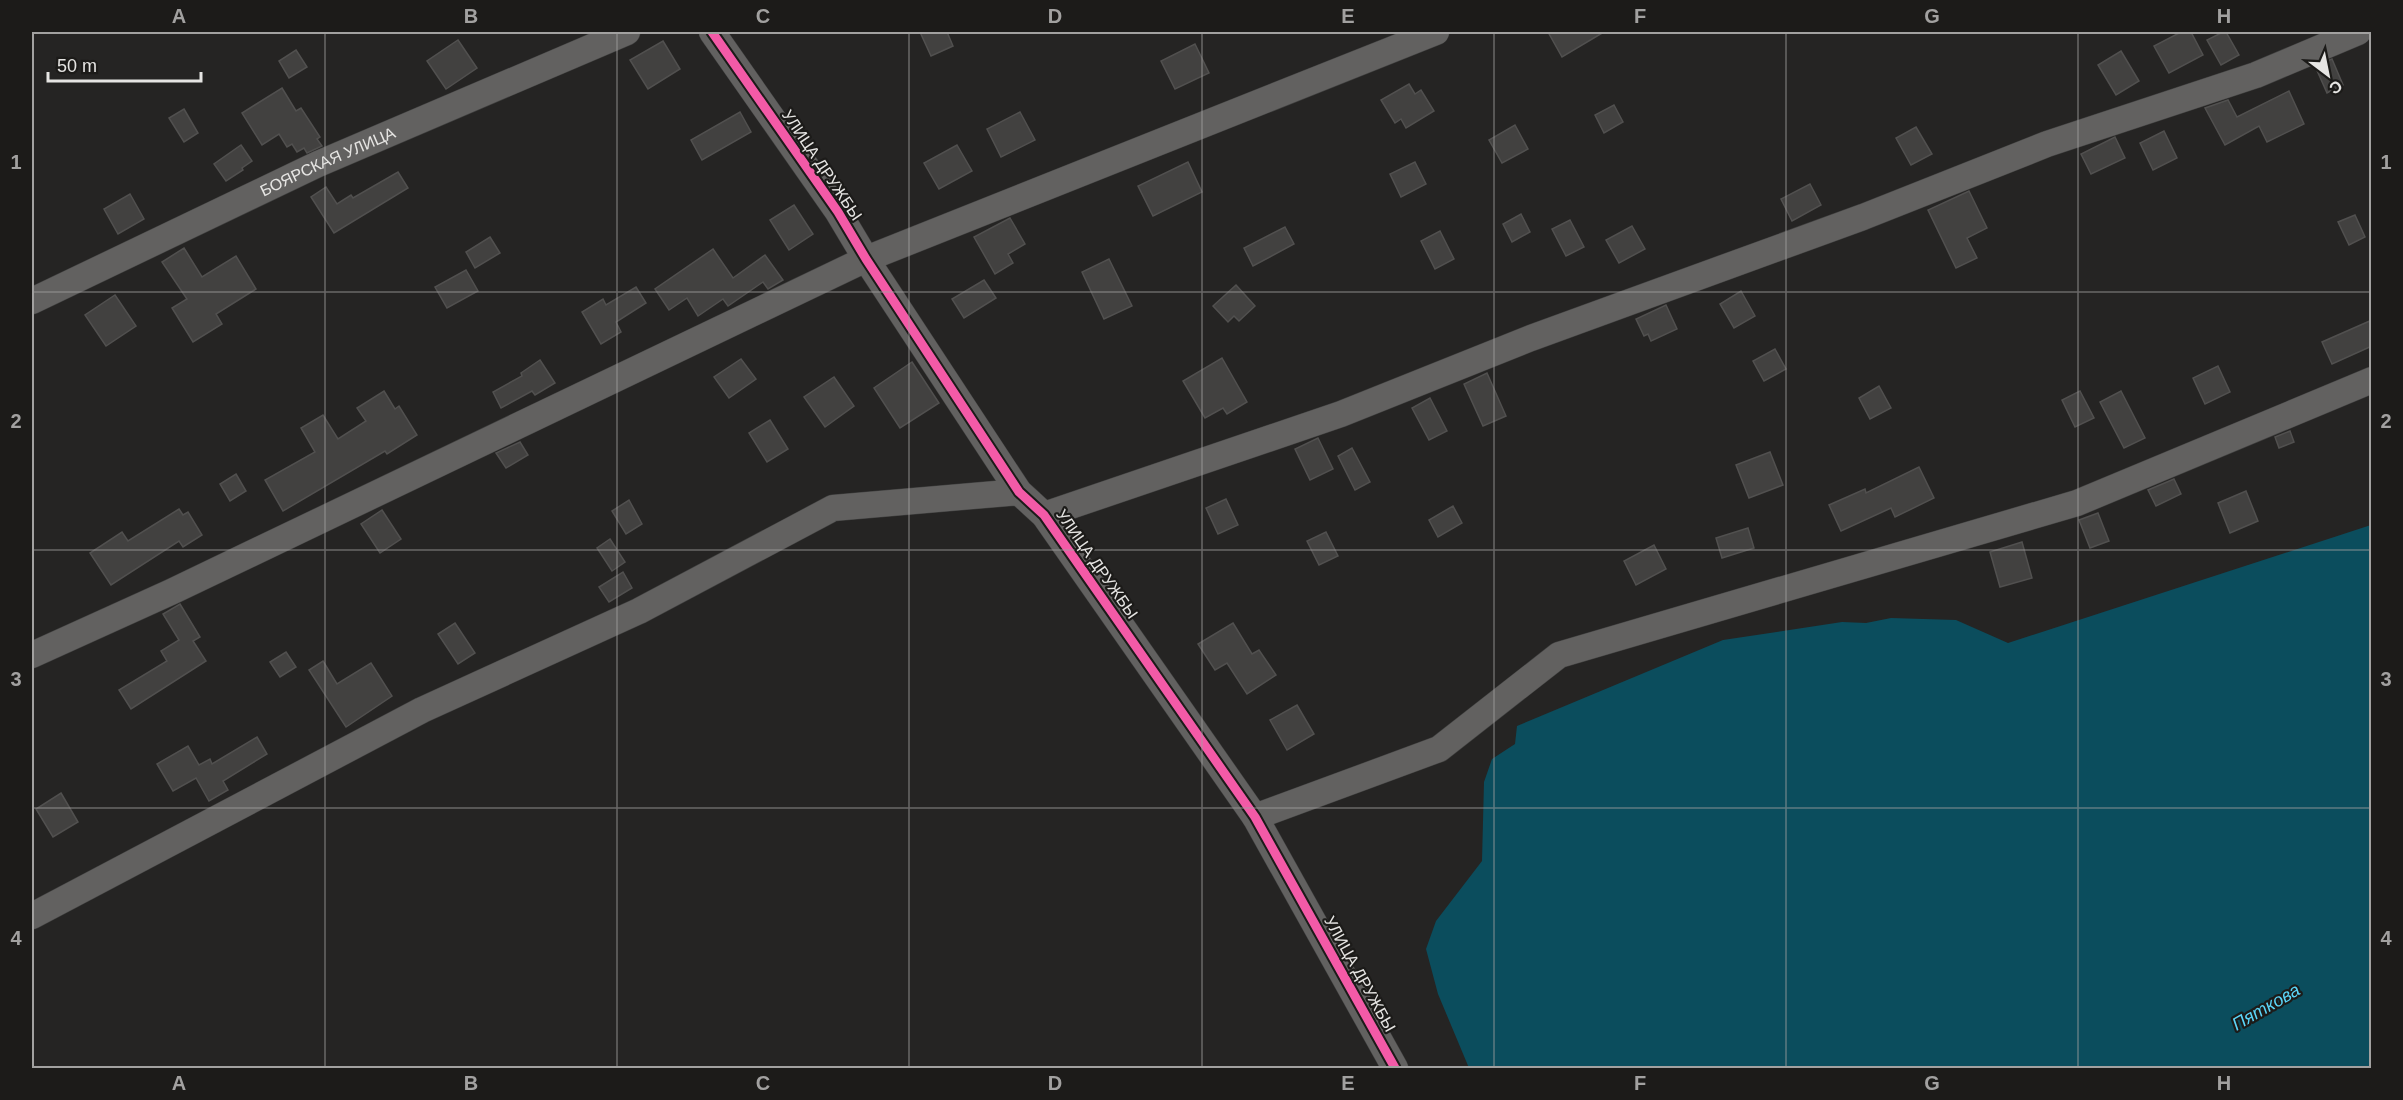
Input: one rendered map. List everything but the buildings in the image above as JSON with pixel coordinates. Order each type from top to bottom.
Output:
[{"type":"street","name":"БОЯРСКАЯ УЛИЦА","points":[[32,301],[318,165],[627,32]]},
{"type":"street","name":"УЛИЦА ДРУЖБЫ","points":[[712,32],[838,212],[866,259],[1019,492],[1044,515],[1255,817],[1395,1068]]},
{"type":"street","points":[[32,655],[182,587],[866,259],[1436,32]]},
{"type":"street","points":[[1044,515],[1341,414],[1531,338],[1863,217],[2047,144],[2256,75],[2358,32]]},
{"type":"street","points":[[1255,817],[1439,749],[1559,655],[2077,503],[2372,380]]},
{"type":"street","points":[[32,916],[422,710],[639,611],[833,508],[1019,492]]},
{"type":"water","name":"Пяткова","points":[[2371,525],[2371,1068],[1469,1068],[1438,994],[1426,949],[1436,921],[1482,861],[1484,782],[1492,759],[1515,744],[1517,726],[1723,640],[1842,622],[1866,623],[1891,618],[1956,620],[2008,643]]},
{"type":"cycle path","points":[[712,32],[838,212],[866,259],[1019,492],[1044,515],[1255,817],[1395,1068]]}]
